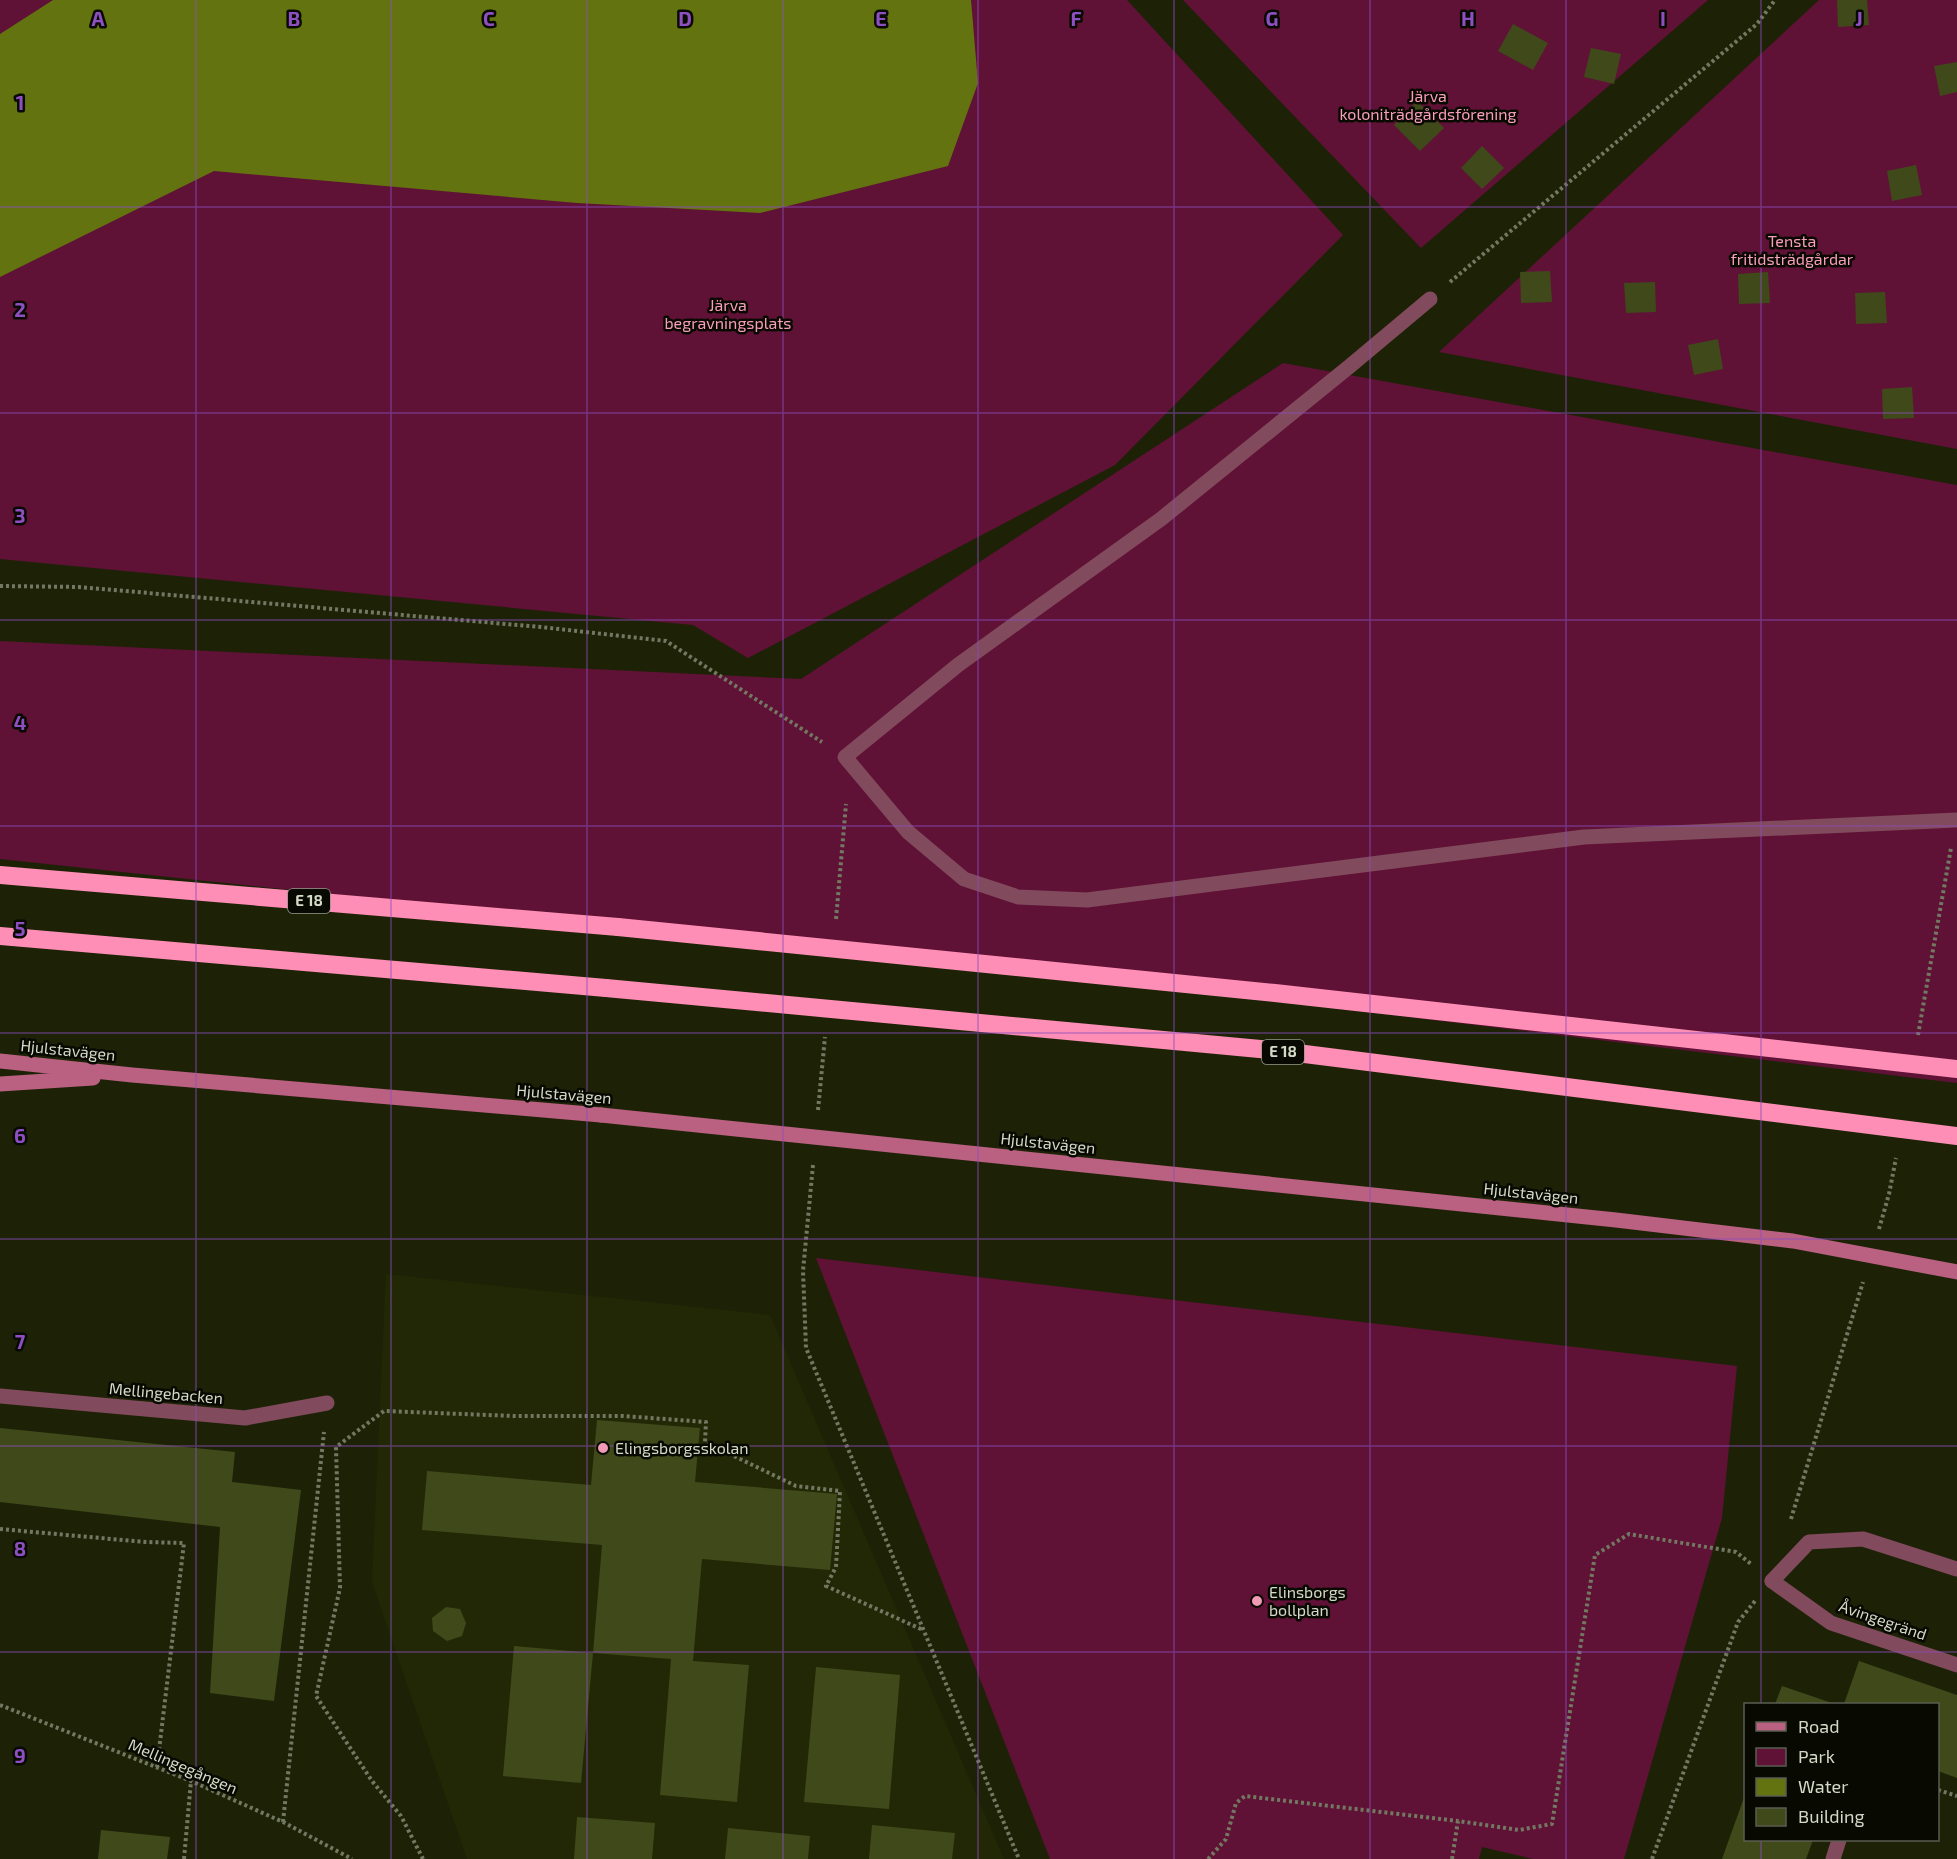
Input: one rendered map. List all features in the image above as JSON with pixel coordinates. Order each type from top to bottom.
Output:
[{"type":"highway","name":"E 18","points":[[0,875],[618,927],[1287,994],[1957,1069]]},
{"type":"highway","name":"E 18","points":[[0,936],[606,988],[1281,1051],[1957,1136]]},
{"type":"main road","name":"Hjulstavägen","points":[[0,1061],[132,1075],[601,1115],[1628,1221],[1793,1241],[1957,1272]]},
{"type":"main road","name":"Hjulstavägen","points":[[0,1084],[132,1075]]},
{"type":"street","points":[[1430,299],[1161,519],[958,665],[845,757],[908,831],[964,879],[1018,897],[1087,900],[1584,837],[1957,820]]},
{"type":"street","name":"Mellingebacken","points":[[0,1396],[245,1418],[327,1403]]},
{"type":"street","points":[[1772,1581],[1809,1542],[1863,1539],[1957,1569]]},
{"type":"street","name":"Åvingegränd","points":[[1772,1581],[1831,1623],[1957,1665]]},
{"type":"street","points":[[1833,1859],[1838,1841]]},
{"type":"path","points":[[1430,299],[1757,24],[1775,0]]},
{"type":"path","points":[[0,586],[79,587],[541,627],[666,641],[845,757]]},
{"type":"path","points":[[1917,1042],[1957,820]]},
{"type":"path","points":[[1876,1239],[1889,1194],[1898,1147]]},
{"type":"path","points":[[803,1271],[806,1348],[1019,1859]]},
{"type":"path","points":[[1790,1524],[1865,1274]]},
{"type":"path","points":[[284,1822],[327,1403]]},
{"type":"path","points":[[423,1859],[401,1816],[372,1780],[316,1696],[340,1588],[336,1447],[384,1411],[514,1416],[623,1416],[706,1422],[705,1442],[796,1486],[840,1491],[836,1568],[826,1586],[924,1630]]},
{"type":"path","points":[[0,1529],[145,1542],[184,1543],[157,1767]]},
{"type":"path","points":[[1208,1859],[1226,1839],[1236,1803],[1245,1796],[1519,1830],[1552,1824],[1595,1555],[1629,1533],[1736,1552],[1772,1581],[1738,1622],[1652,1859]]},
{"type":"path","name":"Mellingegången","points":[[0,1705],[191,1781],[284,1822],[352,1859]]},
{"type":"path","points":[[184,1859],[191,1781]]},
{"type":"path","points":[[1939,1790],[1957,1796]]},
{"type":"path","points":[[1452,1859],[1458,1821]]},
{"type":"shaded area","name":"Elingsborgsskolan","points":[[386,1274],[770,1315],[1004,1859],[467,1859],[372,1582]]},
{"type":"green space","name":"Järva begravningsplats","points":[[0,0],[1127,0],[1343,235],[1115,465],[748,658],[693,625],[0,559]]},
{"type":"green space","name":"Järva koloniträdgårdsförening","points":[[1183,0],[1708,0],[1421,248]]},
{"type":"green space","name":"Tensta fritidsträdgårdar","points":[[1819,0],[1957,0],[1957,449],[1439,352]]},
{"type":"green space","points":[[1283,363],[1957,485],[1957,1083],[843,949],[0,859],[0,641],[801,679]]},
{"type":"green space","name":"Elinsborgs bollplan","points":[[816,1258],[1737,1366],[1722,1518],[1624,1859],[1533,1859],[1482,1847],[1479,1859],[1050,1859]]},
{"type":"water","points":[[53,0],[971,0],[978,83],[948,166],[760,213],[577,203],[214,171],[0,277],[0,34]]},
{"type":"building","points":[[1837,0],[1867,0],[1869,25],[1838,27]]},
{"type":"building","points":[[1513,24],[1548,43],[1533,70],[1498,51]]},
{"type":"building","points":[[1591,48],[1621,54],[1614,84],[1584,77]]},
{"type":"building","points":[[1957,62],[1957,92],[1940,96],[1934,66]]},
{"type":"building","points":[[1417,101],[1444,128],[1420,151],[1394,125]]},
{"type":"building","points":[[1482,146],[1504,168],[1482,189],[1461,168]]},
{"type":"building","points":[[1916,165],[1922,195],[1892,201],[1887,171]]},
{"type":"building","points":[[1550,271],[1552,302],[1521,303],[1520,272]]},
{"type":"building","points":[[1768,272],[1770,303],[1739,304],[1738,274]]},
{"type":"building","points":[[1655,282],[1656,312],[1626,313],[1624,283]]},
{"type":"building","points":[[1885,292],[1887,323],[1856,324],[1855,293]]},
{"type":"building","points":[[1718,339],[1723,369],[1694,375],[1688,345]]},
{"type":"building","points":[[1912,387],[1914,418],[1883,419],[1882,389]]},
{"type":"building","points":[[597,1420],[700,1428],[695,1482],[837,1494],[830,1570],[702,1559],[693,1661],[749,1665],[737,1802],[660,1795],[671,1659],[593,1653],[602,1545],[422,1530],[427,1471],[591,1485]]},
{"type":"building","points":[[0,1428],[235,1452],[232,1482],[301,1490],[274,1701],[210,1693],[220,1527],[0,1502]]},
{"type":"building","points":[[446,1607],[460,1609],[466,1623],[462,1636],[447,1641],[433,1631],[432,1618]]},
{"type":"building","points":[[514,1646],[593,1653],[581,1783],[503,1776]]},
{"type":"building","points":[[1859,1661],[1957,1695],[1957,1778],[1939,1771],[1939,1703],[1844,1703]]},
{"type":"building","points":[[816,1667],[900,1675],[889,1809],[804,1802]]},
{"type":"building","points":[[1782,1686],[1832,1703],[1775,1703]]},
{"type":"building","points":[[1744,1798],[1744,1841],[1813,1841],[1806,1859],[1722,1859]]},
{"type":"building","points":[[577,1817],[655,1823],[652,1859],[574,1859]]},
{"type":"building","points":[[872,1825],[955,1833],[952,1859],[869,1859]]},
{"type":"building","points":[[728,1828],[810,1836],[808,1859],[725,1859]]},
{"type":"building","points":[[101,1830],[170,1837],[167,1859],[98,1859]]},
{"type":"place","name":"Elingsborgsskolan","points":[[603,1448]]},
{"type":"place","name":"Elinsborgs bollplan","points":[[1257,1601]]}]
